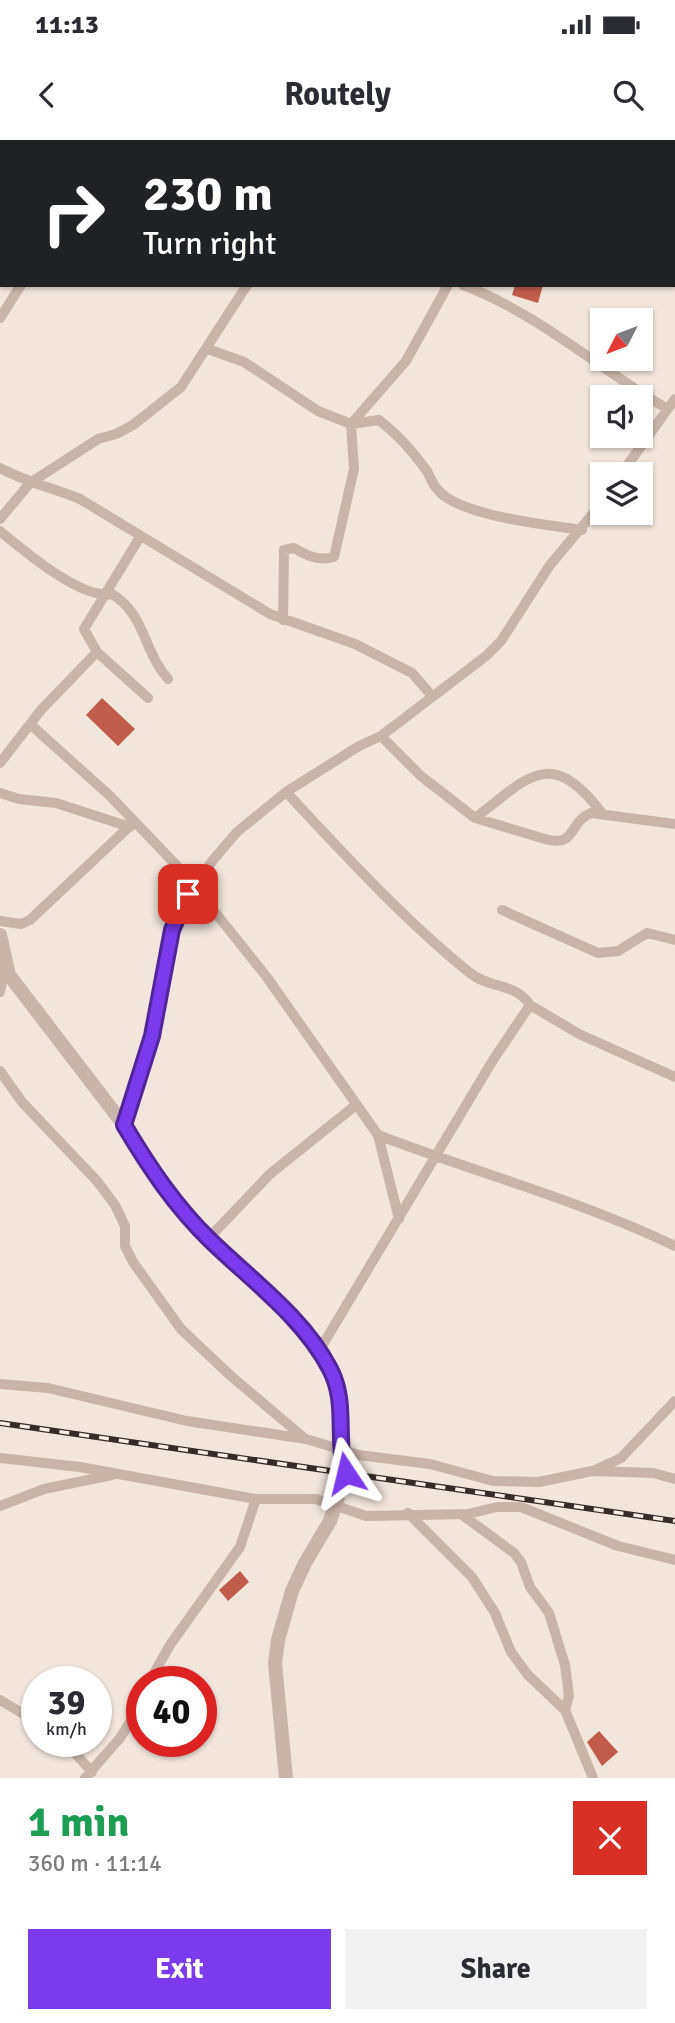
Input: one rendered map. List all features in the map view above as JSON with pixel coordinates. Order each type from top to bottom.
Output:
[{"type":"street","points":[[0,318],[20,287]]},
{"type":"street","points":[[0,519],[30,483],[98,439],[116,434],[153,411],[181,387],[246,287]]},
{"type":"street","points":[[283,620],[284,550],[294,548],[307,556],[321,558],[334,556],[354,469],[351,424],[406,361],[447,287]]},
{"type":"street","points":[[467,287],[555,333],[614,377],[666,408]]},
{"type":"street","points":[[208,349],[244,362],[318,411],[351,424],[379,420],[390,428],[448,499],[492,514],[582,530]]},
{"type":"street","points":[[629,462],[675,399]]},
{"type":"street","points":[[0,468],[30,483],[50,486],[80,499],[283,620],[332,635],[412,673],[432,696]]},
{"type":"street","points":[[124,1125],[152,1036],[172,930],[195,885],[237,832],[286,792],[359,746],[381,736],[501,641],[550,565],[590,519]]},
{"type":"street","points":[[0,531],[66,579],[102,596],[113,594],[135,614],[157,667],[168,679]]},
{"type":"street","points":[[140,537],[84,629],[97,652],[148,698]]},
{"type":"street","points":[[0,763],[30,724],[97,652]]},
{"type":"street","points":[[30,724],[195,885],[266,976],[378,1135],[399,1219]]},
{"type":"street","points":[[381,736],[421,776],[475,818],[556,842],[567,839],[586,815],[602,813],[671,823],[675,810]]},
{"type":"street","points":[[475,818],[523,780],[540,774],[554,773],[574,783],[602,813]]},
{"type":"street","points":[[286,792],[372,883],[439,947],[480,981],[514,989],[530,1005],[579,1034],[675,1077]]},
{"type":"street","points":[[0,793],[19,799],[56,803],[132,825]]},
{"type":"street","points":[[0,921],[26,923],[132,825]]},
{"type":"street","points":[[502,910],[598,953],[618,951],[647,933],[675,940]]},
{"type":"street","points":[[0,935],[5,967],[0,992]]},
{"type":"street","points":[[5,967],[28,1003],[124,1125],[168,1194],[208,1238],[273,1297],[330,1368],[340,1399],[339,1451],[346,1473],[337,1507],[305,1563],[278,1640],[275,1663],[286,1778]]},
{"type":"street","points":[[319,1351],[530,1005]]},
{"type":"street","points":[[0,1071],[22,1102],[97,1181],[115,1205],[125,1226],[125,1246],[133,1262],[181,1329],[260,1402],[306,1439]]},
{"type":"street","points":[[208,1238],[237,1204],[270,1174],[356,1105]]},
{"type":"street","points":[[378,1135],[575,1203],[675,1246]]},
{"type":"street","points":[[0,1374],[5,1385],[48,1388],[187,1421],[306,1439],[339,1451],[430,1464],[493,1481],[539,1482],[592,1471],[621,1458],[675,1401]]},
{"type":"street","points":[[0,1458],[80,1467],[256,1499],[316,1499],[366,1516],[408,1513],[461,1514],[497,1507],[521,1507],[618,1546],[675,1560]]},
{"type":"street","points":[[592,1471],[653,1473],[675,1479]]},
{"type":"street","points":[[0,1506],[44,1489],[114,1474]]},
{"type":"street","points":[[158,1666],[170,1645],[240,1548],[256,1499]]},
{"type":"street","points":[[408,1513],[472,1577],[495,1613],[511,1652],[528,1675],[565,1710],[593,1778]]},
{"type":"street","points":[[461,1514],[514,1553],[522,1562],[530,1587],[549,1613],[565,1664],[569,1696],[565,1710]]},
{"type":"street","points":[[0,1700],[21,1712]]},
{"type":"street","points":[[76,1757],[89,1775],[126,1728]]},
{"type":"building","points":[[514,287],[542,287],[538,303],[512,295]]},
{"type":"building","points":[[102,698],[135,729],[118,746],[86,715]]},
{"type":"building","points":[[240,1571],[249,1582],[228,1601],[219,1590]]},
{"type":"building","points":[[599,1731],[618,1752],[602,1766],[587,1742]]},
{"type":"railway","points":[[0,1423],[675,1521]]},
{"type":"route","points":[[188,894],[172,930],[152,1036],[124,1125],[168,1194],[208,1238],[273,1297],[330,1368],[340,1399],[342,1416],[339,1451],[346,1473]]}]
